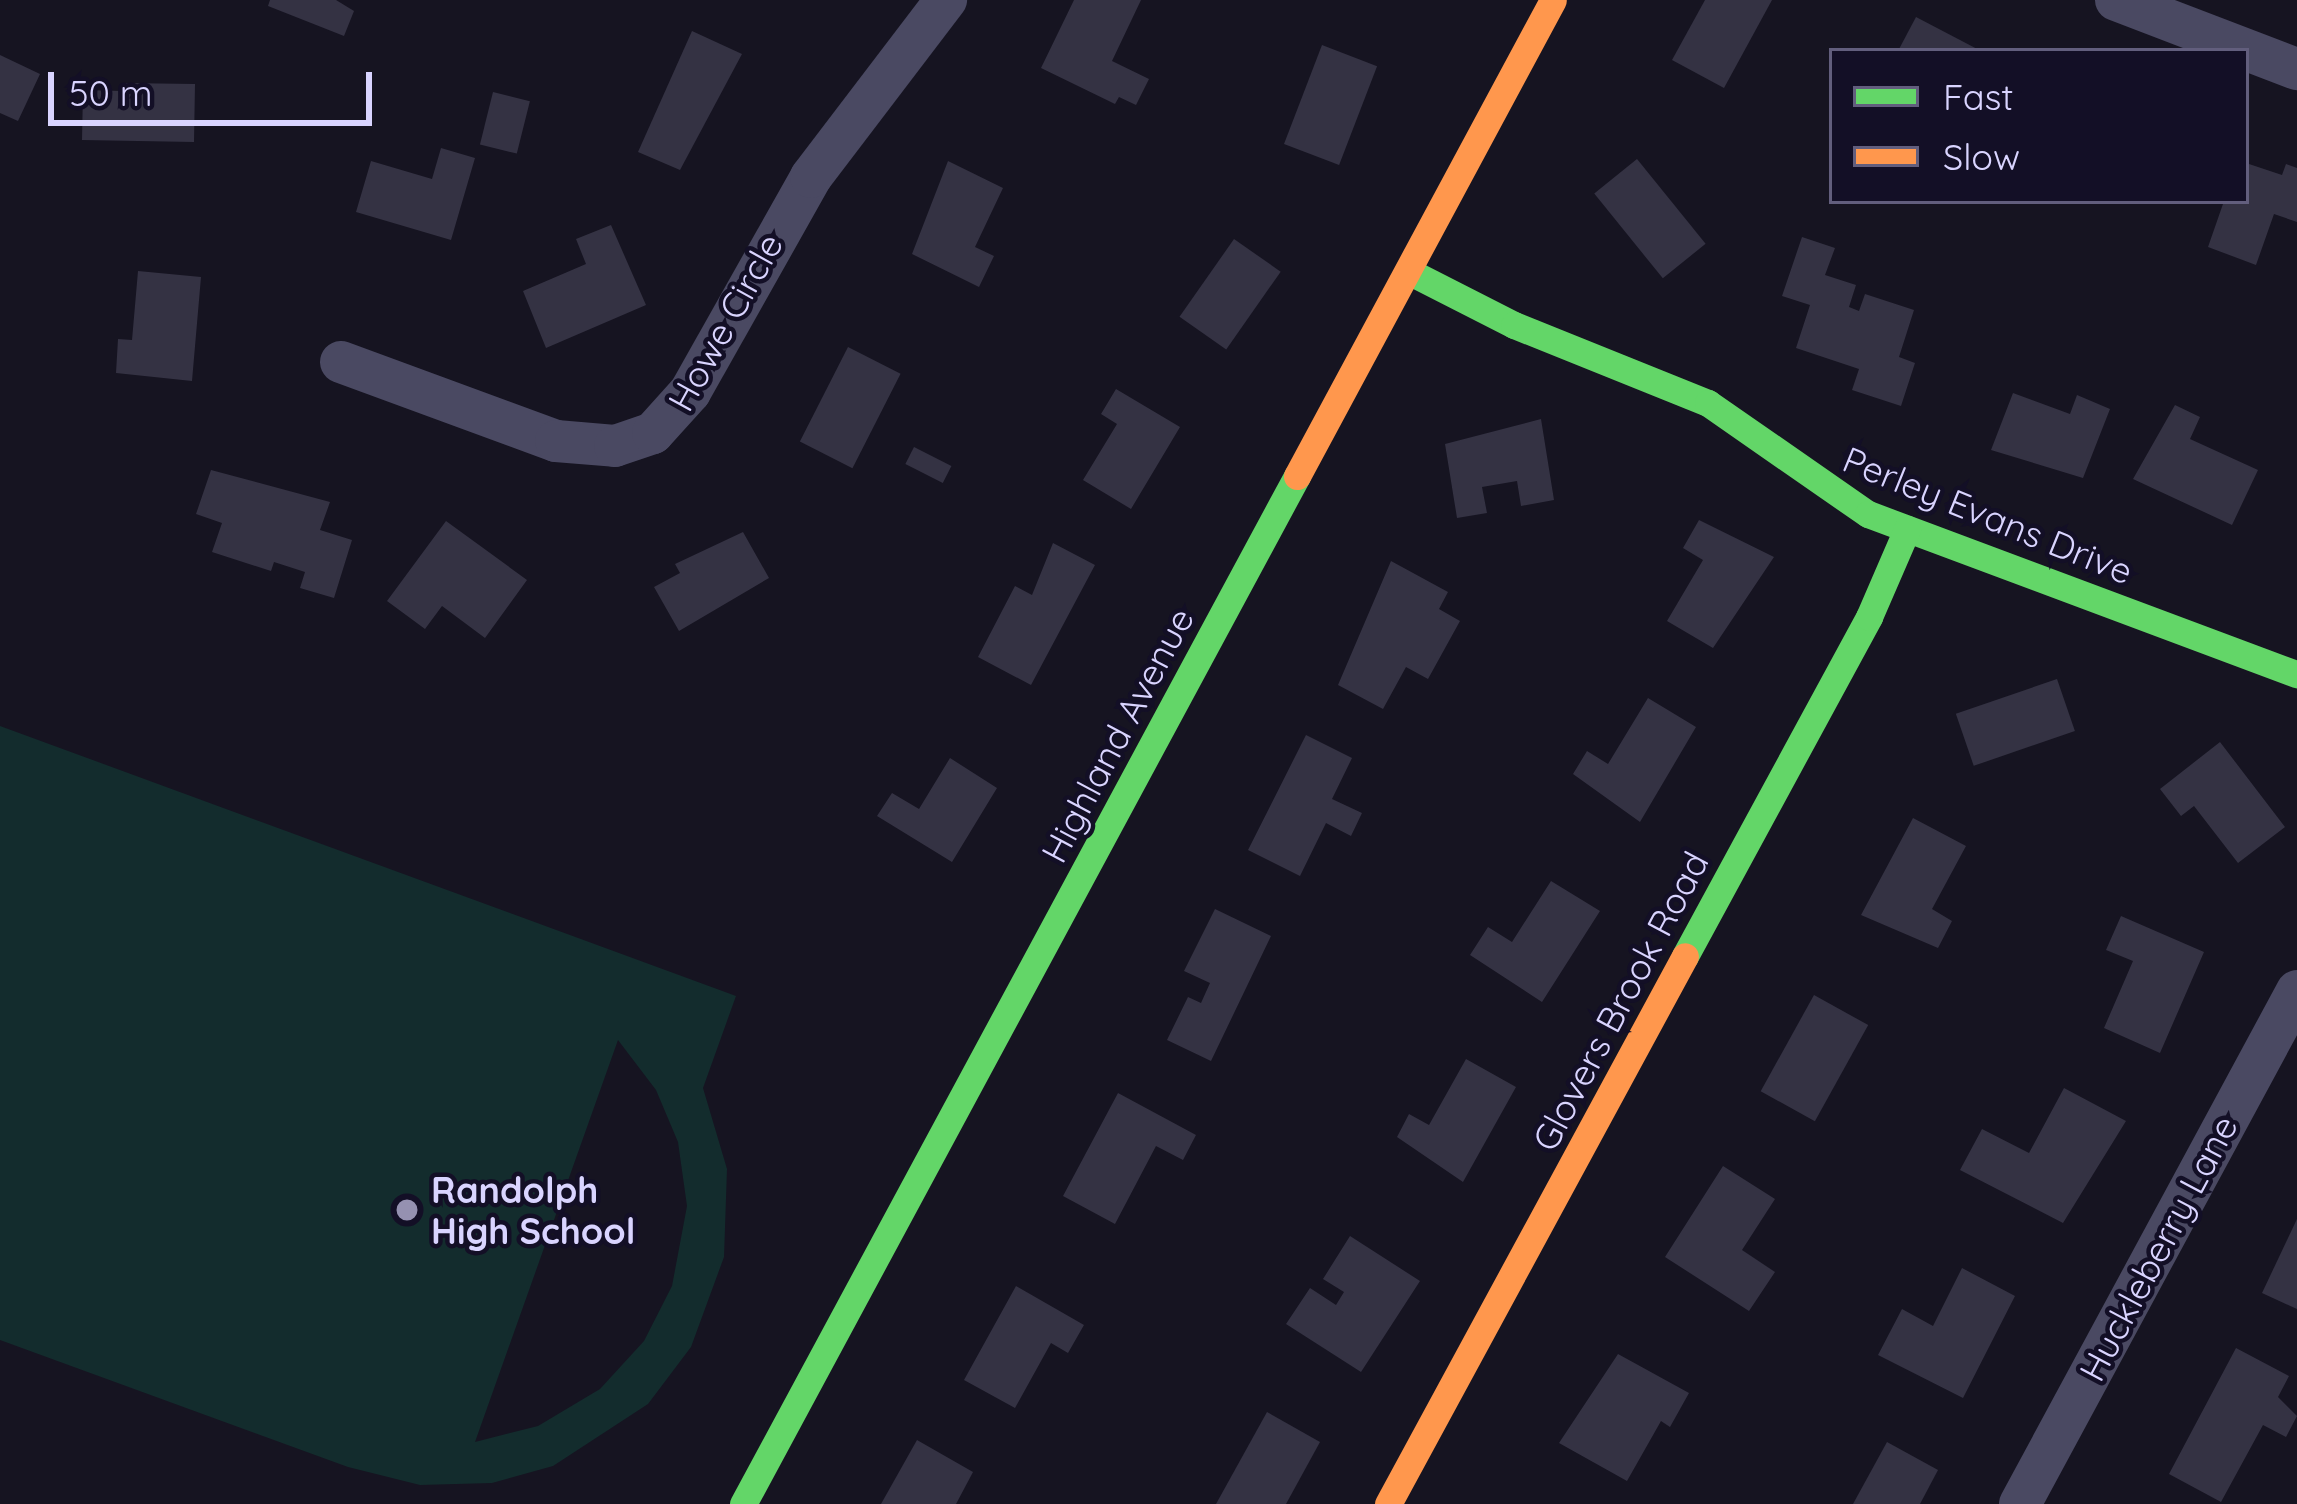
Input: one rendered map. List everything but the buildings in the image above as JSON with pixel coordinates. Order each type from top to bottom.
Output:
[{"type":"street","name":"Howe Circle","points":[[341,362],[556,441],[615,446],[653,433],[690,392],[799,193],[946,0]]},
{"type":"street","name":"Highland Avenue","points":[[743,1504],[1553,0]]},
{"type":"street","points":[[2116,0],[2199,14],[2297,69]]},
{"type":"street","name":"Perley Evans Drive","points":[[1408,271],[1540,337],[1708,403],[1835,497],[1907,529],[2297,674]]},
{"type":"street","name":"Glovers Brook Road","points":[[1388,1504],[1869,616],[1907,529]]},
{"type":"street","name":"Huckleberry Lane","points":[[2020,1504],[2297,992]]},
{"type":"green space","points":[[0,726],[736,996],[703,1088],[727,1169],[724,1257],[691,1347],[648,1404],[553,1466],[492,1483],[420,1485],[348,1467],[0,1340]],"holes":[[[618,1040],[656,1090],[678,1142],[687,1206],[672,1286],[644,1341],[600,1389],[538,1426],[475,1442]]]},
{"type":"traffic: fast","points":[[1408,271],[1514,325],[1708,403],[1868,514],[2297,674]]},
{"type":"traffic: fast","points":[[743,1504],[1297,476]]},
{"type":"traffic: fast","points":[[1685,956],[1869,617],[1907,529]]},
{"type":"traffic: slow","points":[[1297,476],[1553,0]]},
{"type":"traffic: slow","points":[[1388,1504],[1685,956]]},
{"type":"place","name":"Randolph High School","points":[[407,1210]]}]
